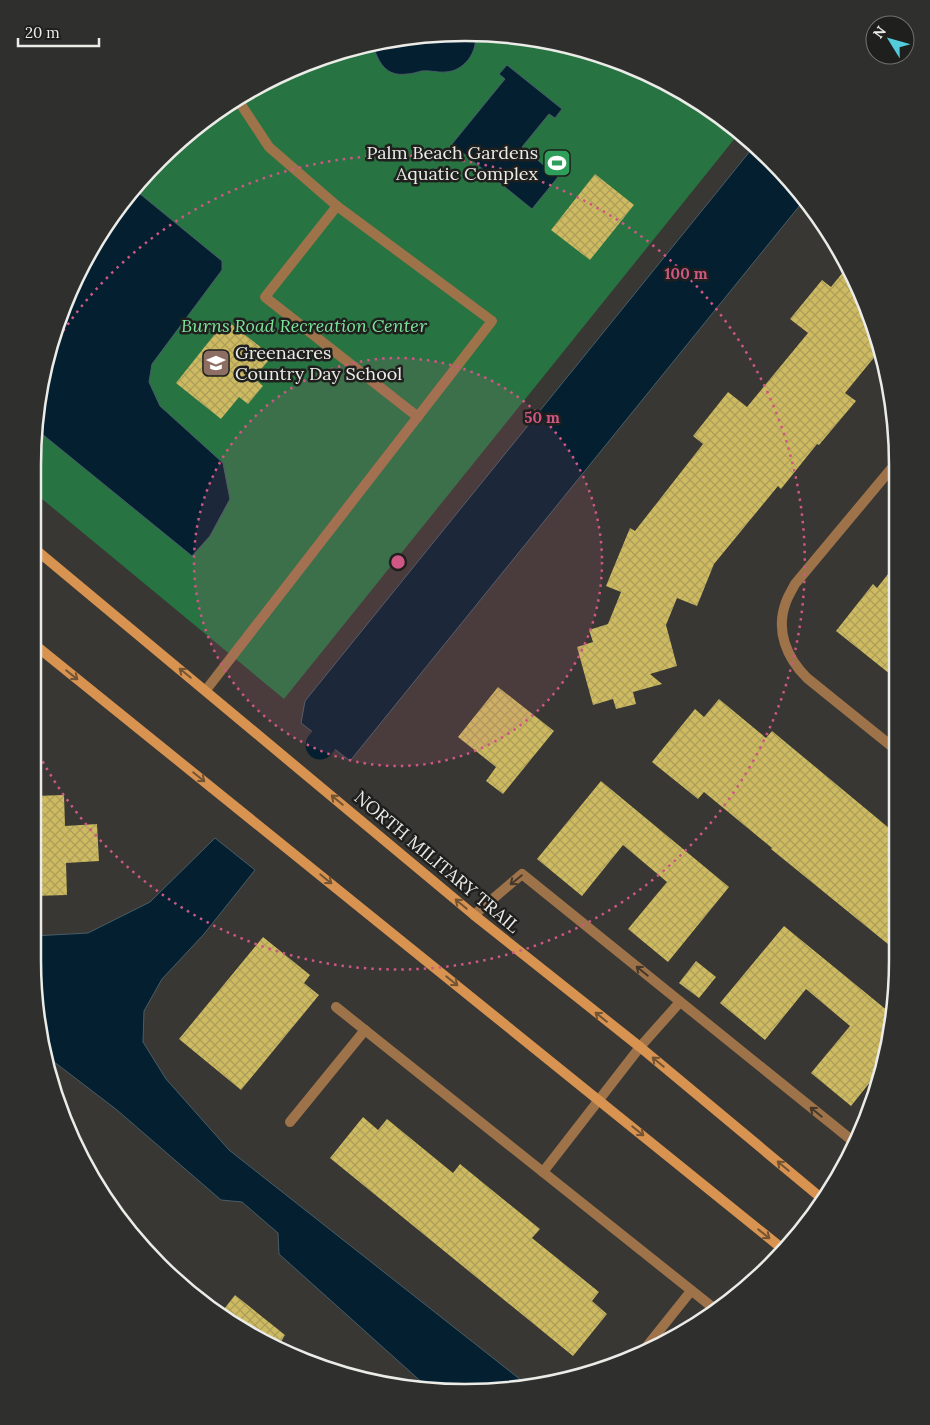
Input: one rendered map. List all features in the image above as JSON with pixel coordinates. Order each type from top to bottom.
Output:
[{"type":"main road","name":"NORTH MILITARY TRAIL","points":[[41,554],[474,916],[640,1047],[817,1195]]},
{"type":"main road","points":[[41,650],[778,1245]]},
{"type":"street","points":[[206,690],[492,321],[337,206],[269,147],[242,105]]},
{"type":"street","points":[[337,206],[265,297],[418,417]]},
{"type":"street","points":[[889,471],[795,584],[785,602],[782,623],[784,644],[794,665],[807,678],[889,744]]},
{"type":"street","points":[[474,916],[522,874],[849,1138]]},
{"type":"street","points":[[543,1172],[640,1047],[680,1002]]},
{"type":"street","points":[[336,1008],[710,1305]]},
{"type":"street","points":[[290,1122],[366,1030]]},
{"type":"street","points":[[652,1340],[691,1291]]},
{"type":"green space","name":"Burns Road Recreation Center","points":[[437,42],[493,42],[548,49],[575,56],[601,64],[652,85],[677,98],[723,129],[735,139],[284,699],[41,498],[42,437],[49,382],[56,355],[64,329],[85,278],[98,253],[129,207],[165,165],[186,146],[207,129],[253,98],[278,85],[329,64],[382,49],[410,45]]},
{"type":"water","points":[[475,41],[472,54],[468,60],[453,71],[425,71],[409,74],[394,73],[384,68],[375,51],[382,49],[437,42]]},
{"type":"water","points":[[507,65],[562,109],[555,118],[549,114],[522,147],[558,177],[532,209],[452,144],[505,79],[499,74]]},
{"type":"water","points":[[750,151],[765,165],[800,205],[350,761],[301,723],[305,701]]},
{"type":"water","points":[[140,194],[222,261],[222,270],[152,364],[149,382],[160,406],[223,463],[230,499],[210,536],[192,556],[42,434],[49,382],[64,329],[74,303],[98,253]]},
{"type":"water","points":[[215,838],[255,870],[204,934],[162,979],[144,1011],[143,1042],[166,1079],[229,1150],[521,1380],[465,1384],[421,1381],[279,1254],[278,1233],[242,1202],[221,1200],[117,1110],[54,1062],[49,1043],[42,988],[41,936],[88,933],[150,902]]},
{"type":"building","points":[[595,174],[634,205],[590,260],[551,230]]},
{"type":"building","points":[[842,273],[866,329],[875,357],[845,393],[856,401],[819,445],[817,444],[781,489],[778,486],[714,564],[697,606],[677,598],[666,625],[677,666],[650,674],[662,684],[633,692],[636,704],[616,709],[613,699],[593,705],[577,647],[593,642],[589,630],[608,624],[621,592],[606,586],[630,528],[635,531],[703,444],[693,436],[728,392],[747,407],[808,333],[790,319],[822,280],[831,287]]},
{"type":"building","points":[[226,320],[272,356],[254,378],[263,386],[248,404],[239,397],[221,419],[176,383]]},
{"type":"building","points":[[889,573],[889,673],[836,631],[873,584],[877,588]]},
{"type":"building","points":[[498,687],[554,731],[503,794],[486,781],[496,767],[458,737]]},
{"type":"building","points":[[719,699],[766,738],[772,731],[889,828],[889,945],[704,792],[698,799],[652,762],[695,709],[704,717]]},
{"type":"building","points":[[601,781],[729,887],[668,962],[628,929],[667,882],[623,845],[582,896],[537,859]]},
{"type":"building","points":[[64,795],[65,826],[97,824],[99,861],[66,863],[67,895],[41,896],[41,796]]},
{"type":"building","points":[[784,926],[886,1009],[881,1043],[870,1082],[851,1106],[811,1073],[850,1026],[806,989],[765,1040],[720,1003]]},
{"type":"building","points":[[263,937],[310,975],[304,983],[319,995],[241,1090],[179,1039]]},
{"type":"building","points":[[696,961],[716,977],[699,998],[679,983]]},
{"type":"building","points":[[363,1117],[378,1130],[387,1119],[453,1173],[460,1164],[540,1229],[532,1238],[599,1292],[592,1301],[607,1314],[573,1356],[330,1158]]},
{"type":"building","points":[[235,1295],[285,1335],[281,1341],[278,1340],[253,1327],[225,1308]]},
{"type":"waterway","points":[[320,745],[348,709]]},
{"type":"place","name":"Palm Beach Gardens Aquatic Complex","points":[[557,163]]},
{"type":"place","name":"Greenacres Country Day School","points":[[216,363]]}]
